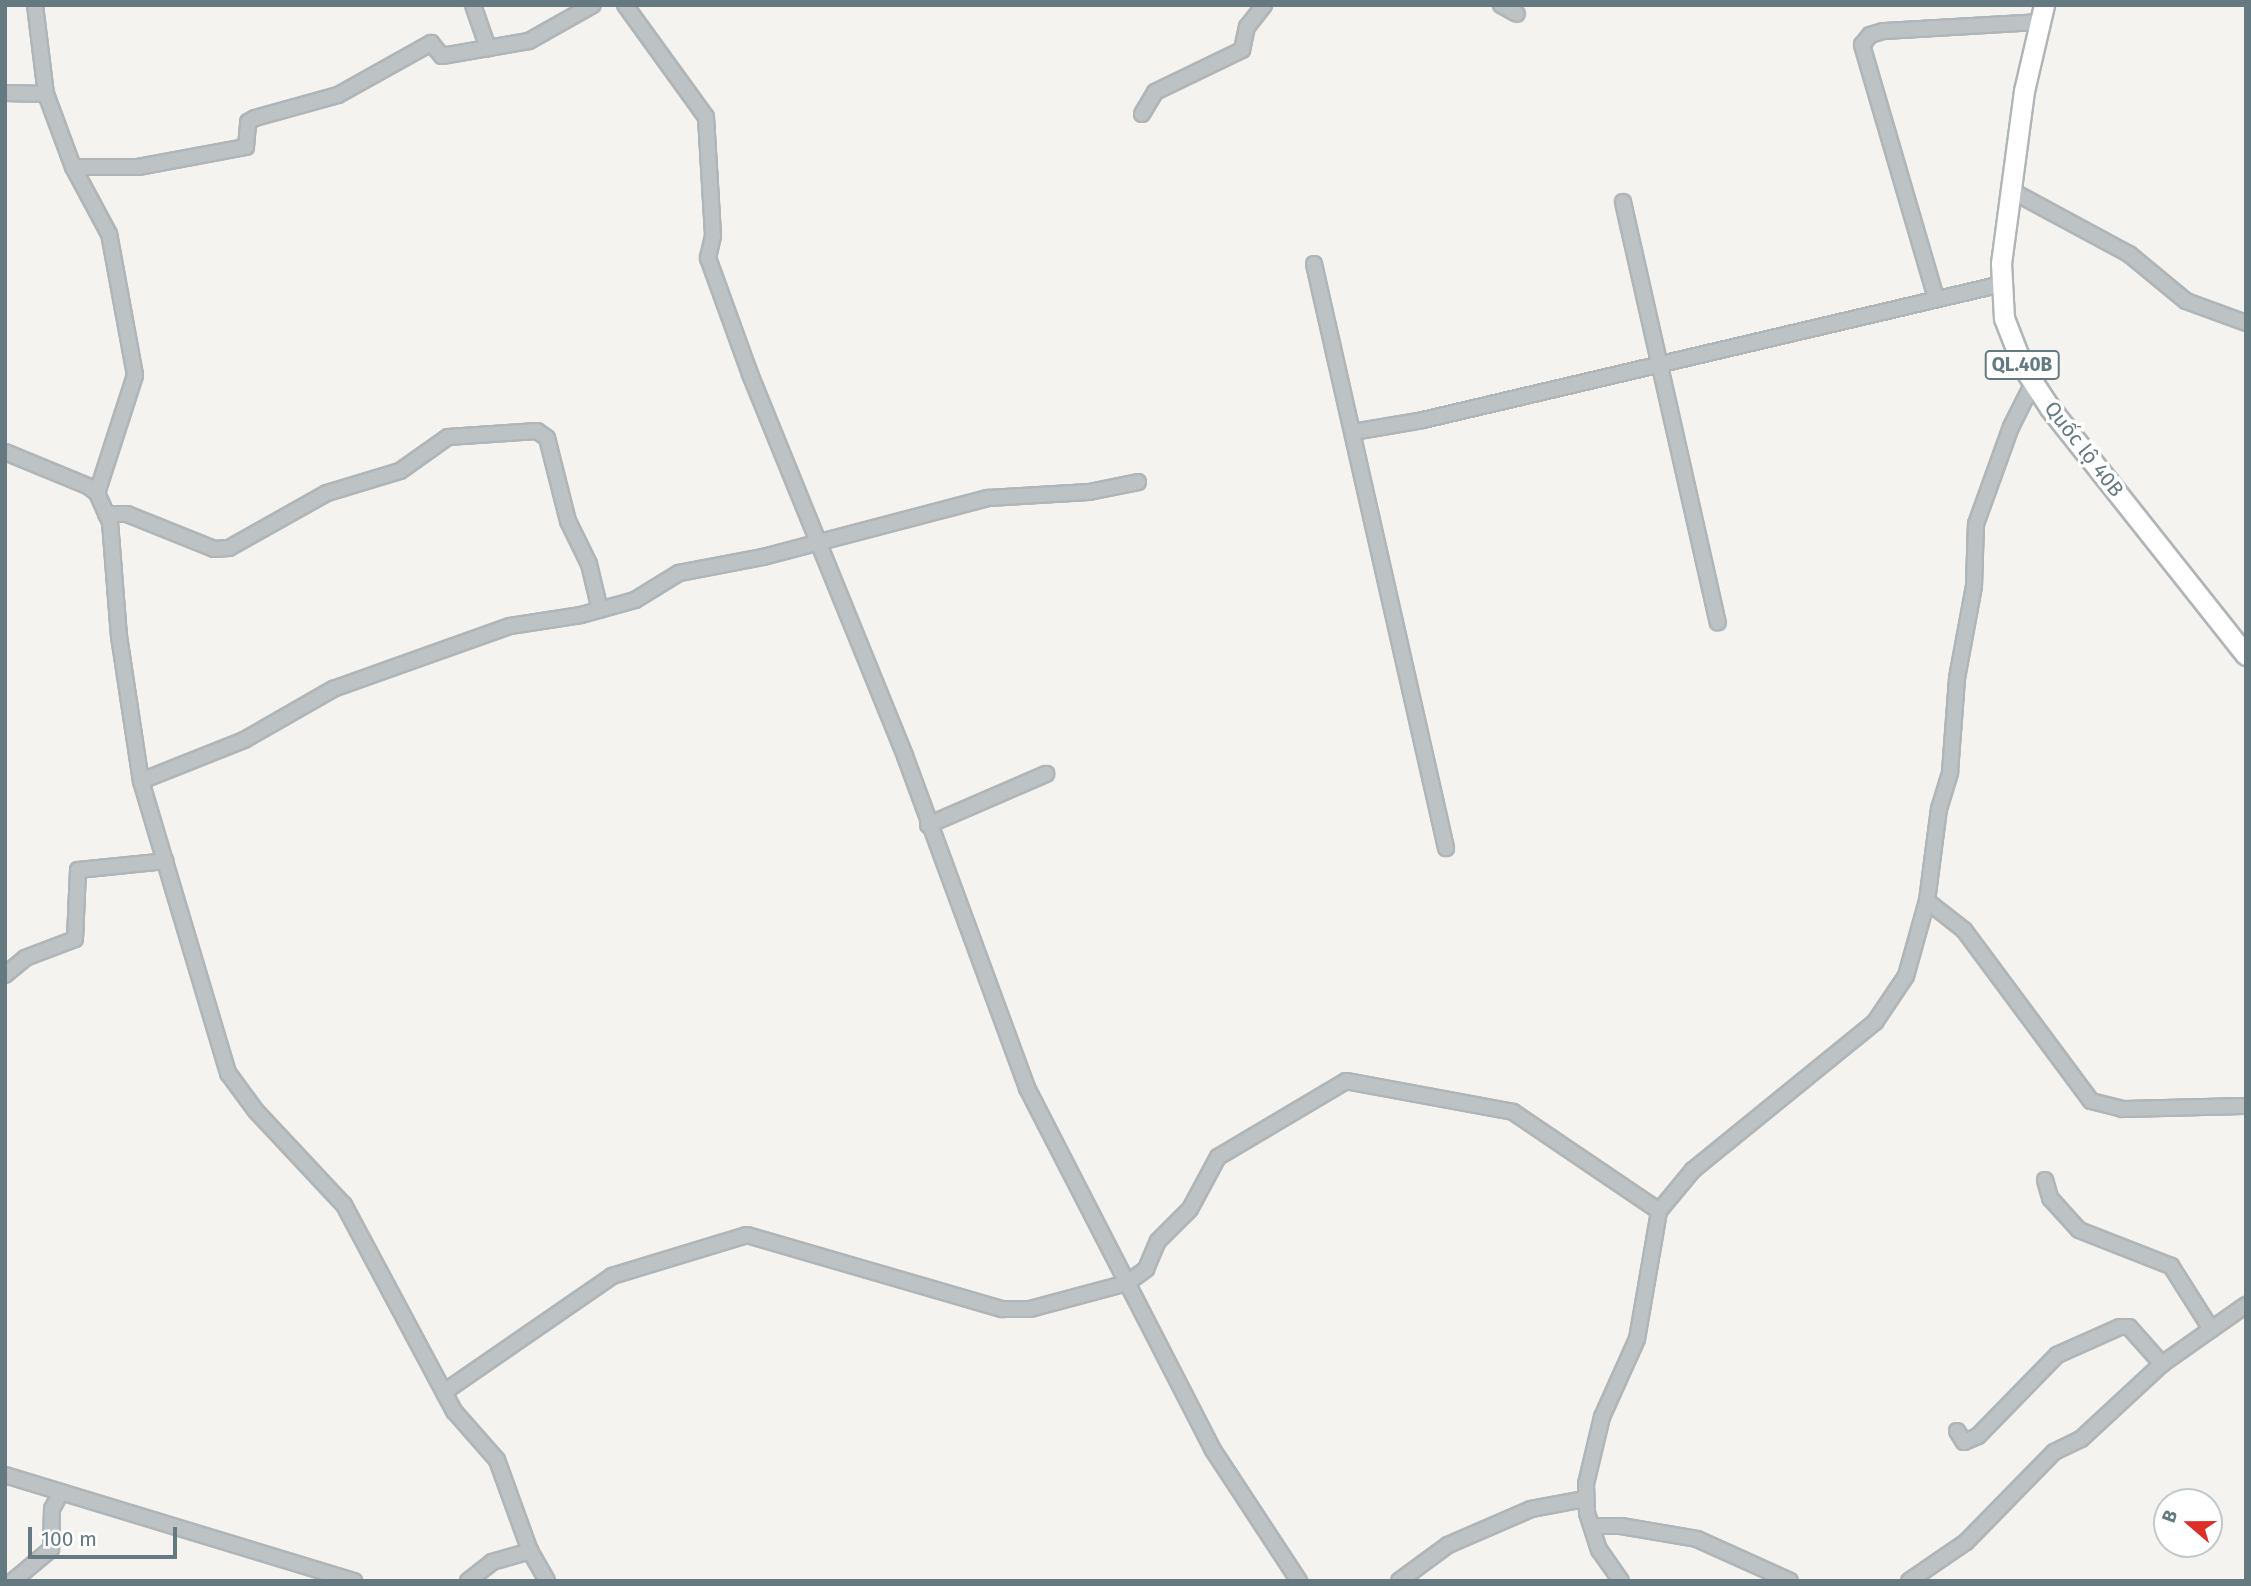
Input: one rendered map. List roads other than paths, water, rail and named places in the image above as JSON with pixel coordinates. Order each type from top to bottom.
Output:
[{"type":"highway","name":"Quốc lộ 40B","points":[[2041,14],[2024,91],[2002,284],[2004,318],[2033,383],[2246,655]]},
{"type":"street","points":[[35,5],[46,94],[74,167],[109,234],[135,375],[97,494]]},
{"type":"street","points":[[473,5],[488,48]]},
{"type":"street","points":[[74,167],[138,167],[246,146],[248,122],[255,118],[338,95],[431,43],[442,56],[529,41],[593,5]]},
{"type":"street","points":[[625,5],[706,117],[713,236],[708,258],[1027,1088],[1213,1450],[1299,1581]]},
{"type":"street","points":[[1142,114],[1155,93],[1242,50],[1247,27],[1264,5]]},
{"type":"street","points":[[1501,5],[1517,14]]},
{"type":"street","points":[[1936,298],[1862,45],[1870,35],[1884,31],[2041,14]]},
{"type":"street","points":[[5,93],[46,94]]},
{"type":"street","points":[[2012,191],[2129,254],[2186,301],[2246,323]]},
{"type":"street","points":[[1623,202],[1718,622]]},
{"type":"street","points":[[1314,264],[1446,848]]},
{"type":"street","points":[[1353,432],[1423,420],[2002,284]]},
{"type":"street","points":[[1621,1581],[1603,1560],[1585,1499],[1602,1417],[1637,1339],[1659,1211],[1693,1170],[1886,1011],[1906,976],[1927,901],[1939,809],[1950,772],[1957,678],[1974,586],[1976,524],[2006,438],[2033,383]]},
{"type":"street","points":[[106,514],[127,514],[214,548],[229,548],[327,494],[400,471],[448,437],[537,432],[547,439],[568,521],[589,565],[600,610]]},
{"type":"street","points":[[5,452],[67,474],[97,494],[106,514],[114,542],[119,636],[141,781],[228,1073],[256,1111],[344,1205],[460,1420],[497,1460],[530,1551],[547,1581]]},
{"type":"street","points":[[141,781],[243,740],[312,699],[355,681],[522,622],[600,610],[646,595],[679,573],[818,542],[988,498],[1089,492],[1138,482]]},
{"type":"street","points":[[928,825],[1046,774]]},
{"type":"street","points":[[5,975],[25,958],[75,939],[78,870],[166,861]]},
{"type":"street","points":[[1927,901],[1964,930],[2091,1101],[2122,1109],[2246,1106]]},
{"type":"street","points":[[444,1392],[612,1276],[747,1235],[1002,1309],[1030,1309],[1126,1283],[1146,1269],[1158,1241],[1190,1209],[1218,1157],[1346,1081],[1513,1112],[1659,1211]]},
{"type":"street","points":[[2045,1180],[2050,1198],[2079,1230],[2171,1266],[2211,1329]]},
{"type":"street","points":[[1909,1581],[1966,1542],[2054,1452],[2081,1439],[2162,1364],[2246,1305]]},
{"type":"street","points":[[1957,1431],[1964,1442],[1978,1436],[2057,1355],[2120,1327],[2129,1326],[2162,1364]]},
{"type":"street","points":[[5,1475],[354,1581]]},
{"type":"street","points":[[13,1581],[51,1549],[52,1509],[61,1492]]},
{"type":"street","points":[[1399,1581],[1460,1540],[1531,1509],[1585,1499]]},
{"type":"street","points":[[1592,1526],[1621,1526],[1697,1539],[1790,1581]]},
{"type":"street","points":[[468,1581],[486,1565],[530,1551]]}]
